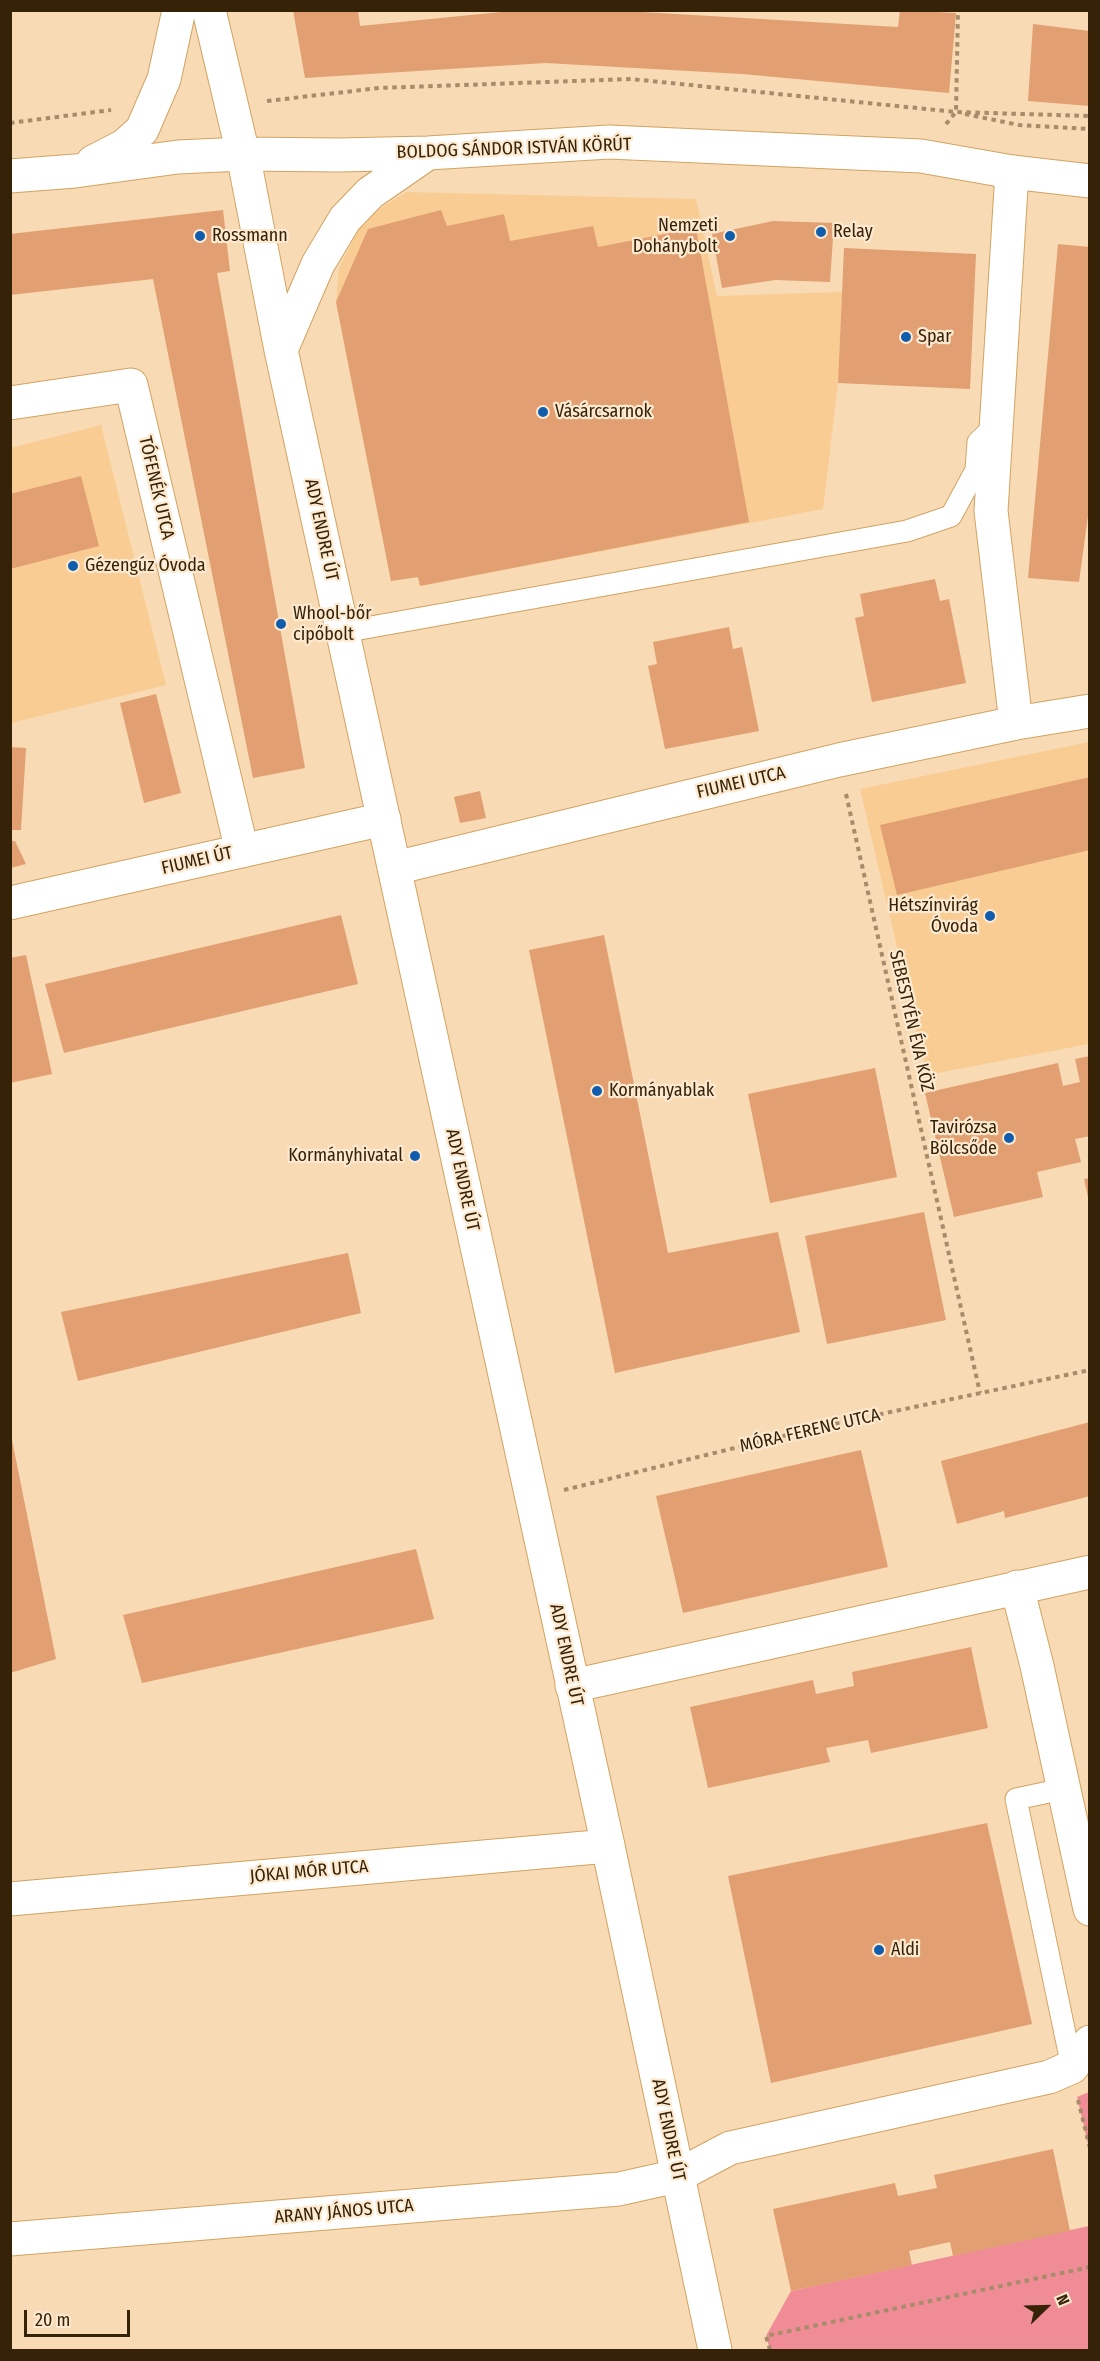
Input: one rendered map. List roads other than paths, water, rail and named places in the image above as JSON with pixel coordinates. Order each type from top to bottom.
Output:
[{"type":"street","points":[[75,171],[124,146],[142,130],[164,80],[179,10]]},
{"type":"street","name":"ADY ENDRE ÚT","points":[[209,10],[243,154],[282,350],[608,1846],[715,2350]]},
{"type":"street","name":"BOLDOG SÁNDOR ISTVÁN KÖRÚT","points":[[10,176],[75,171],[178,157],[243,154],[428,153],[609,142],[921,156],[1012,172],[1089,181]]},
{"type":"street","points":[[282,350],[318,264],[345,219],[370,193],[428,153]]},
{"type":"street","points":[[1012,172],[991,511],[1016,723]]},
{"type":"street","name":"TÓFENÉK UTCA","points":[[10,403],[131,385],[242,851]]},
{"type":"street","name":"FIUMEI UTCA","points":[[395,868],[839,760],[1016,723],[1089,711]]},
{"type":"street","name":"FIUMEI ÚT","points":[[10,903],[384,819]]},
{"type":"street","points":[[572,1686],[1089,1572]]},
{"type":"street","points":[[1017,1587],[1037,1666],[1089,1909]]},
{"type":"street","name":"JÓKAI MÓR UTCA","points":[[10,1899],[608,1846]]},
{"type":"street","name":"ARANY JÁNOS UTCA","points":[[10,2239],[619,2189],[677,2176],[730,2148],[1049,2077],[1084,2058]]},
{"type":"lane","points":[[343,632],[906,531],[951,516],[976,470],[978,442],[996,425]]},
{"type":"lane","points":[[1063,1789],[1016,1799],[1084,2058]]},
{"type":"place","name":"Relay","points":[[821,232]]},
{"type":"place","name":"Rossmann","points":[[200,236]]},
{"type":"place","name":"Nemzeti Dohánybolt","points":[[730,236]]},
{"type":"place","name":"Spar","points":[[906,337]]},
{"type":"place","name":"Vásárcsarnok","points":[[543,412]]},
{"type":"place","name":"Gézengúz Óvoda","points":[[73,566]]},
{"type":"place","name":"Whool-bőr cipőbolt","points":[[281,624]]},
{"type":"place","name":"Hétszínvirág Óvoda","points":[[990,916]]},
{"type":"place","name":"Kormányablak","points":[[597,1091]]},
{"type":"place","name":"Tavirózsa Bölcsőde","points":[[1009,1138]]},
{"type":"place","name":"Kormányhivatal","points":[[415,1156]]},
{"type":"place","name":"Aldi","points":[[879,1950]]}]
